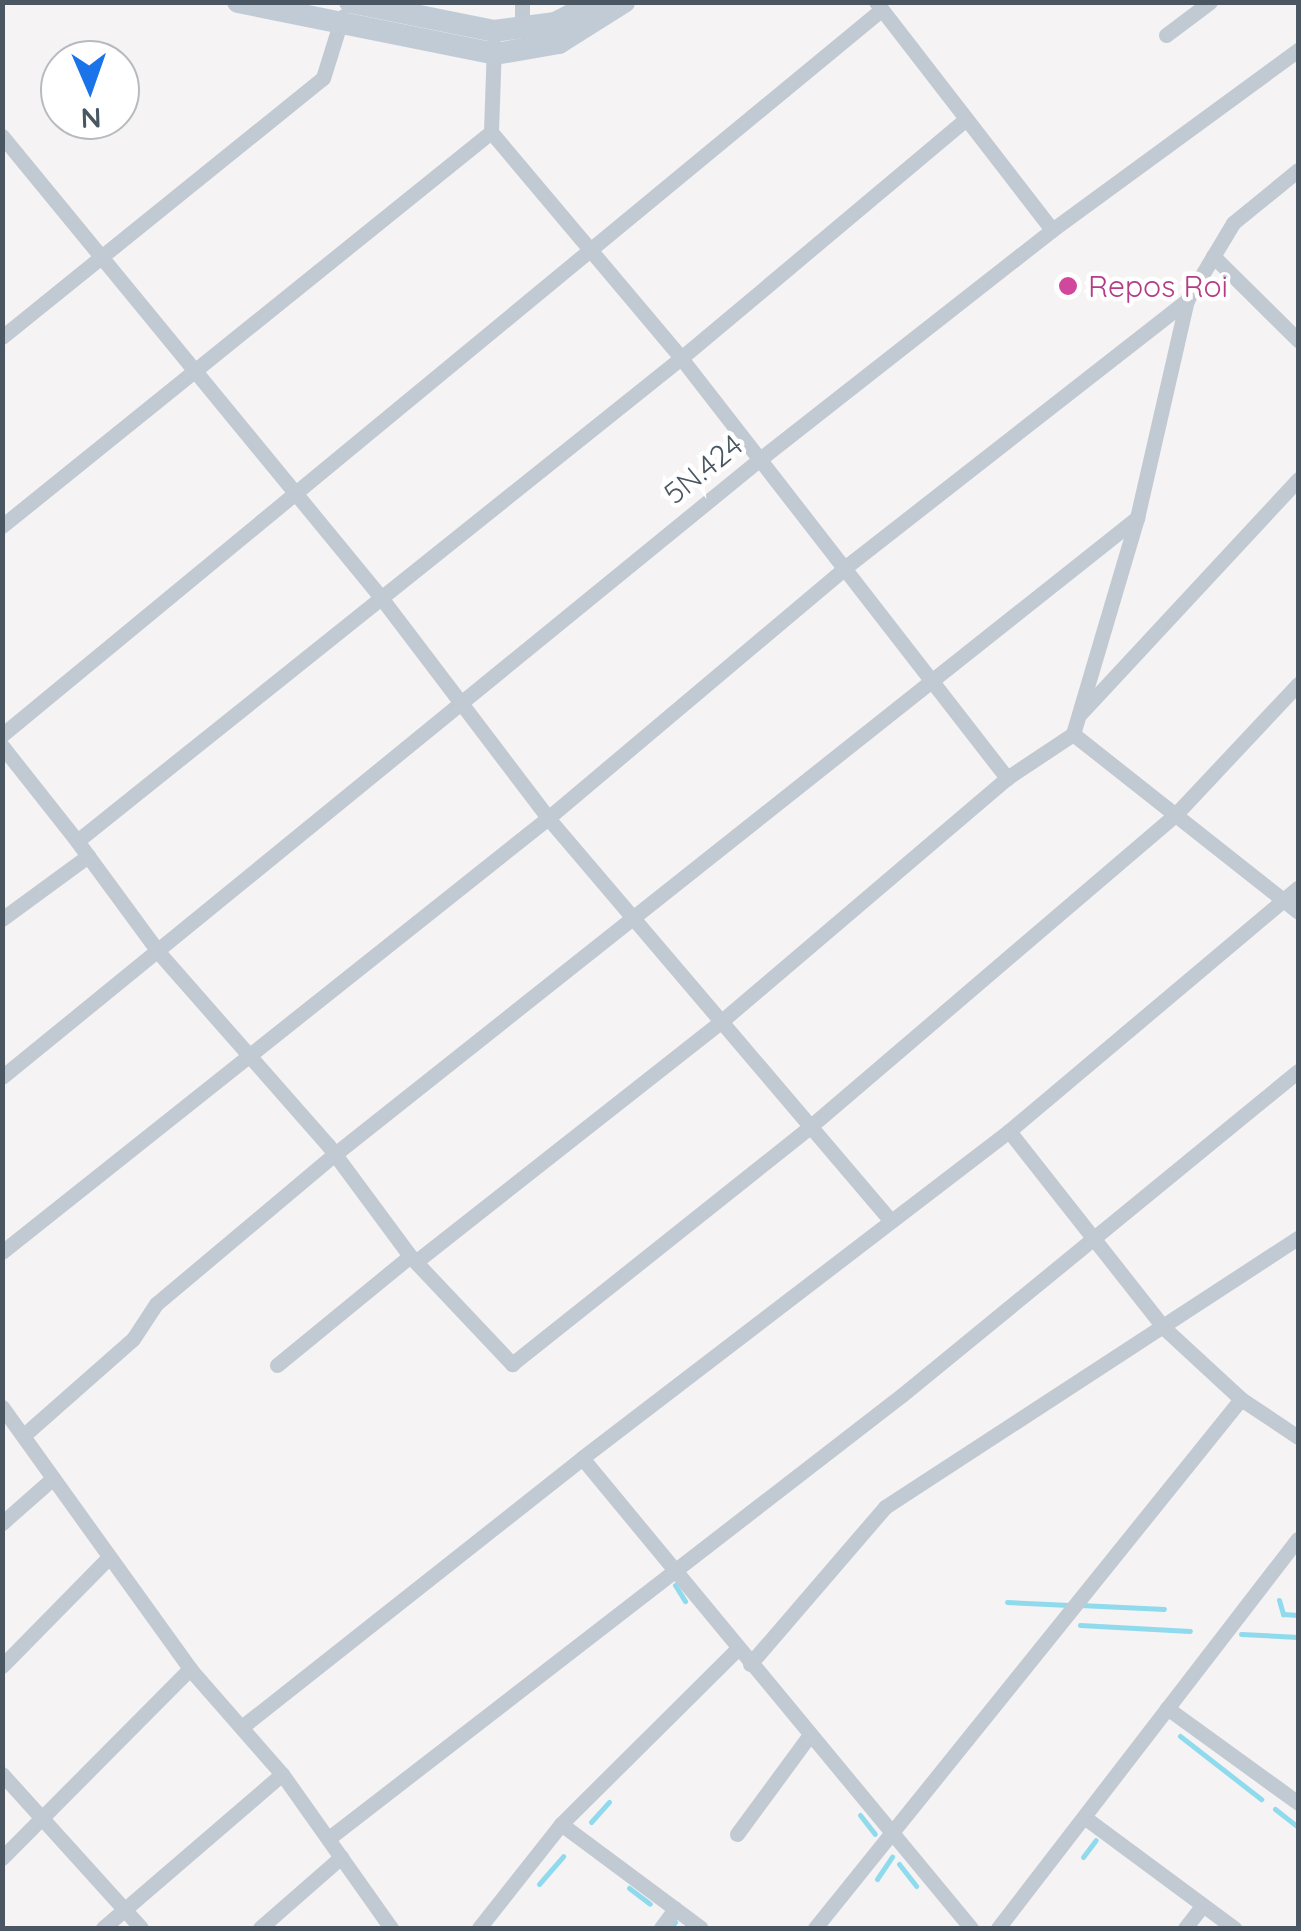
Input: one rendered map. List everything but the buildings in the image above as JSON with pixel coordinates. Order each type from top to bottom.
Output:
[{"type":"main road","points":[[238,2],[346,9],[494,43],[559,43],[624,2]]},
{"type":"main road","points":[[494,43],[596,2]]},
{"type":"street","points":[[522,2],[522,30]]},
{"type":"street","points":[[1166,35],[1210,2]]},
{"type":"street","points":[[2,735],[294,490],[595,251],[878,6],[1052,230]]},
{"type":"street","points":[[2,336],[323,78],[346,9]]},
{"type":"street","points":[[494,43],[492,132],[595,251],[847,566],[930,685],[1006,778]]},
{"type":"street","name":"5N.424","points":[[2,1077],[160,954],[459,701],[760,460],[1052,230],[1298,50]]},
{"type":"street","points":[[77,841],[379,595],[681,358],[966,119]]},
{"type":"street","points":[[2,526],[492,132]]},
{"type":"street","points":[[4,143],[379,595],[548,818],[724,1019],[892,1220]]},
{"type":"street","points":[[276,1365],[724,1019],[1006,778],[1073,734],[1137,518],[1188,300],[1213,256],[1250,205],[1298,170]]},
{"type":"street","points":[[1213,256],[1298,340]]},
{"type":"street","points":[[2,1252],[252,1058],[548,818],[847,566],[1188,300]]},
{"type":"street","points":[[1078,717],[1298,479]]},
{"type":"street","points":[[24,1435],[133,1340],[156,1304],[335,1154],[1137,518]]},
{"type":"street","points":[[2,746],[160,954],[335,1154],[414,1258],[504,1364],[512,1364],[812,1125],[1175,815],[1298,684]]},
{"type":"street","points":[[1073,734],[1292,908]]},
{"type":"street","points":[[2,919],[88,856]]},
{"type":"street","points":[[243,1726],[1292,908],[1298,888]]},
{"type":"street","points":[[329,1838],[1096,1238],[1298,1070]]},
{"type":"street","points":[[1009,1131],[1163,1327],[1242,1399],[1298,1438]]},
{"type":"street","points":[[750,1664],[884,1507],[1298,1238]]},
{"type":"street","points":[[815,1928],[886,1834],[1242,1399]]},
{"type":"street","points":[[2,1407],[190,1670],[282,1774],[391,1928]]},
{"type":"street","points":[[582,1458],[886,1834],[970,1928]]},
{"type":"street","points":[[2,1523],[52,1478]]},
{"type":"street","points":[[998,1928],[1298,1539]]},
{"type":"street","points":[[2,1666],[108,1557]]},
{"type":"street","points":[[478,1928],[561,1824],[738,1648]]},
{"type":"street","points":[[2,1858],[190,1670]]},
{"type":"street","points":[[1168,1708],[1298,1803]]},
{"type":"street","points":[[737,1834],[809,1736]]},
{"type":"street","points":[[2,1774],[141,1928]]},
{"type":"street","points":[[103,1928],[282,1774]]},
{"type":"street","points":[[1084,1818],[1234,1928]]},
{"type":"street","points":[[561,1824],[701,1928]]},
{"type":"street","points":[[260,1928],[341,1857]]},
{"type":"street","points":[[1185,1928],[1202,1906]]},
{"type":"street","points":[[661,1928],[676,1909]]},
{"type":"waterway","points":[[675,1585],[685,1601]]},
{"type":"waterway","points":[[1279,1600],[1283,1614],[1298,1615]]},
{"type":"waterway","points":[[1007,1602],[1069,1605]]},
{"type":"waterway","points":[[1080,1605],[1164,1609]]},
{"type":"waterway","points":[[1080,1625],[1190,1631]]},
{"type":"waterway","points":[[1241,1634],[1298,1637]]},
{"type":"waterway","points":[[1180,1736],[1261,1799]]},
{"type":"waterway","points":[[591,1822],[609,1802]]},
{"type":"waterway","points":[[1275,1809],[1298,1827]]},
{"type":"waterway","points":[[860,1815],[875,1834]]},
{"type":"waterway","points":[[1083,1857],[1096,1840]]},
{"type":"waterway","points":[[539,1884],[563,1856]]},
{"type":"waterway","points":[[877,1879],[892,1857]]},
{"type":"waterway","points":[[899,1864],[916,1886]]},
{"type":"waterway","points":[[629,1888],[650,1904]]},
{"type":"waterway","points":[[670,1928],[675,1922]]},
{"type":"place","name":"Repos Roi","points":[[1068,286]]}]
